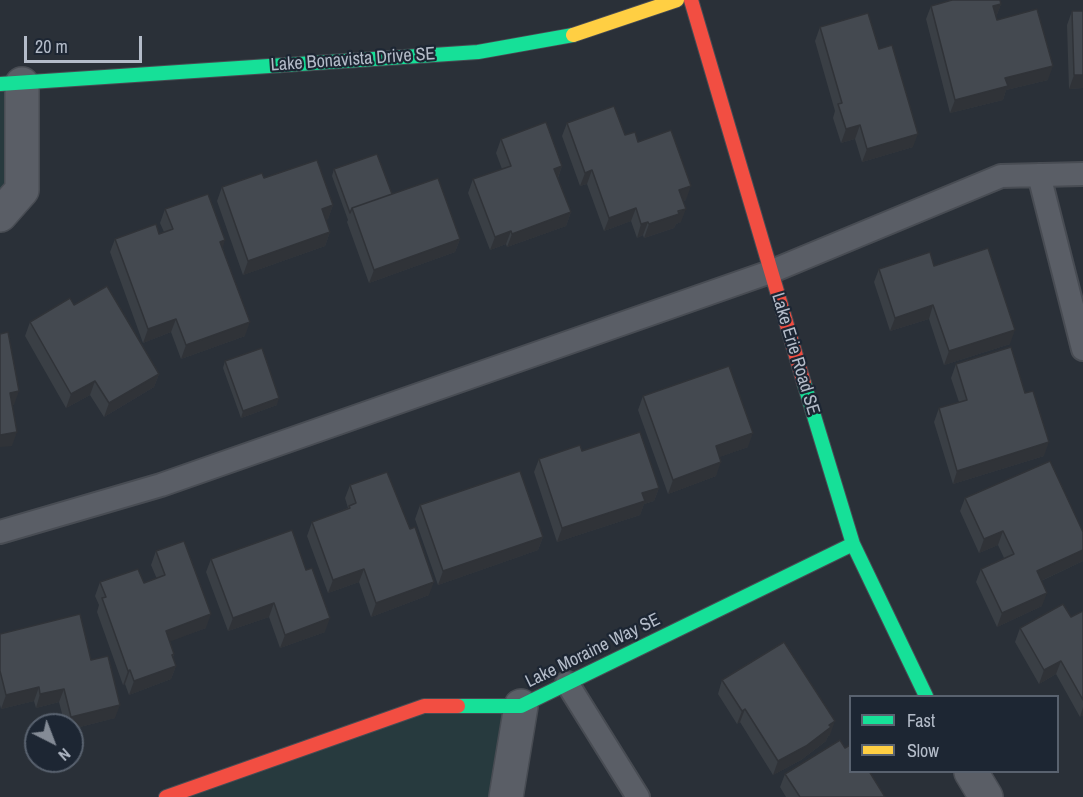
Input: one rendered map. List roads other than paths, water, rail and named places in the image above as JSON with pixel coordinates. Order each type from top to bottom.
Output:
[{"type":"street","name":"Lake Bonavista Drive SE","points":[[0,215],[22,190],[11,84],[478,52],[583,33],[677,0]]},
{"type":"street","name":"Lake Erie Road SE","points":[[691,0],[770,272],[853,544],[926,695]]},
{"type":"street","name":"Lake Moraine Way SE","points":[[166,797],[424,706],[521,706],[853,544]]},
{"type":"street","points":[[506,797],[521,706]]},
{"type":"street","points":[[971,773],[986,797]]},
{"type":"lane","points":[[0,532],[161,485],[770,272],[1000,176],[1083,174]]},
{"type":"lane","points":[[1039,175],[1083,349]]},
{"type":"lane","points":[[567,683],[638,797]]}]
